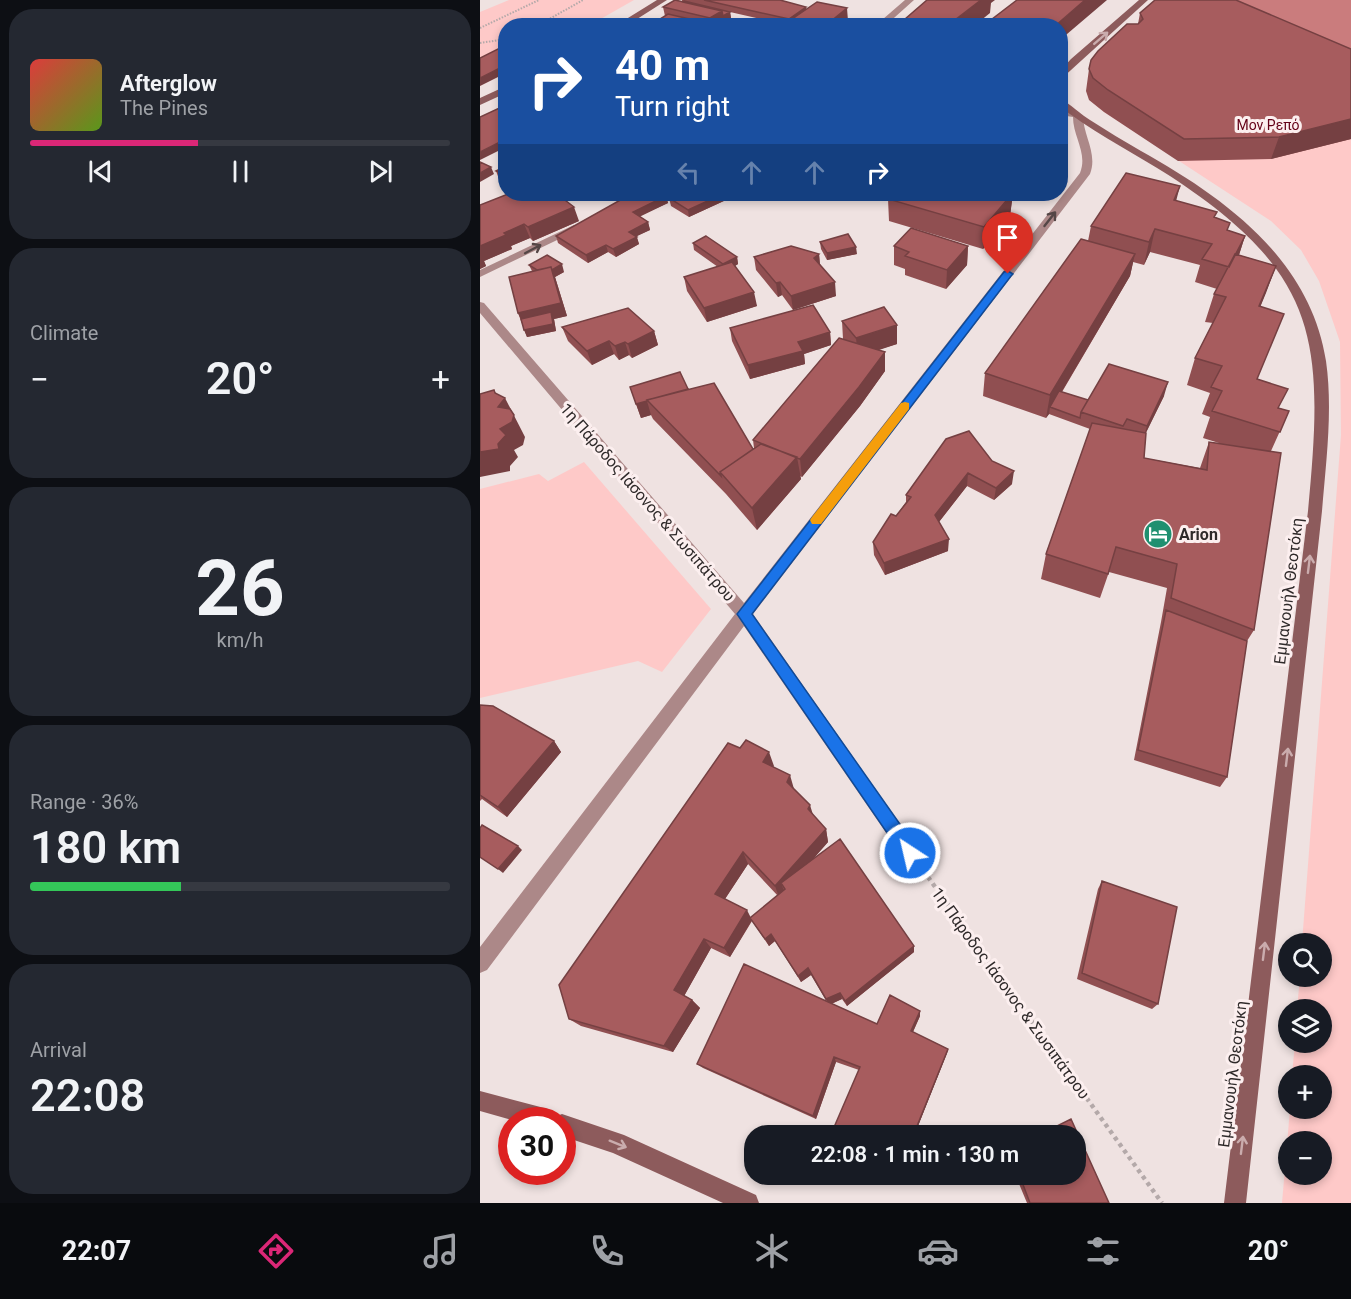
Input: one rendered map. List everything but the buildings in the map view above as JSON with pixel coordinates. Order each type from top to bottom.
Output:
[{"type":"main road","points":[[633,18],[663,0]]},
{"type":"main road","points":[[1068,68],[1144,0]]},
{"type":"main road","points":[[480,102],[498,93]]},
{"type":"main road","name":"Εμμανουήλ Θεοτόκη","points":[[1068,108],[1184,181],[1243,225],[1264,244],[1286,270],[1302,297],[1312,322],[1321,368],[1323,403],[1315,511],[1235,1203]]},
{"type":"main road","points":[[480,1101],[501,1107]]},
{"type":"main road","points":[[576,1130],[616,1143],[748,1203]]},
{"type":"street","points":[[889,18],[910,0]]},
{"type":"street","points":[[1068,113],[1078,115],[1078,128],[1089,154],[1089,167],[1068,196]]},
{"type":"street","points":[[480,963],[744,614],[1064,201]]},
{"type":"street","points":[[480,274],[585,222]]},
{"type":"street","name":"1η Πάροδος Ιάσονος & Σωσιπάτρου","points":[[480,306],[744,614],[910,853]]},
{"type":"path","points":[[501,18],[539,0]]},
{"type":"path","points":[[551,18],[583,0]]},
{"type":"path","points":[[480,28],[498,19]]},
{"type":"path","points":[[480,43],[498,40]]},
{"type":"path","name":"1η Πάροδος Ιάσονος & Σωσιπάτρου","points":[[910,853],[1162,1203]]},
{"type":"green space","points":[[509,0],[634,0],[602,18],[498,18],[498,77],[480,86],[480,12]]},
{"type":"green space","name":"Μον Ρεπό","points":[[1351,75],[1351,1203],[1282,1203],[1284,1185],[1332,1185],[1332,1131],[1288,1131],[1289,1119],[1332,1119],[1332,1065],[1293,1065],[1294,1053],[1332,1053],[1332,999],[1298,999],[1299,987],[1332,987],[1332,933],[1303,933],[1341,435],[1340,342],[1319,281],[1301,250],[1271,221],[1104,112],[1088,96],[1088,82]]},
{"type":"green space","points":[[584,462],[711,609],[662,672],[638,661],[480,698],[480,489],[539,474],[548,481]]},
{"type":"shaded area","points":[[1226,0],[1351,0],[1351,55]]},
{"type":"slow traffic","points":[[817,520],[905,406]]},
{"type":"place","name":"Arion","points":[[1158,534]]},
{"type":"route","points":[[910,853],[744,614],[1008,274]]}]
